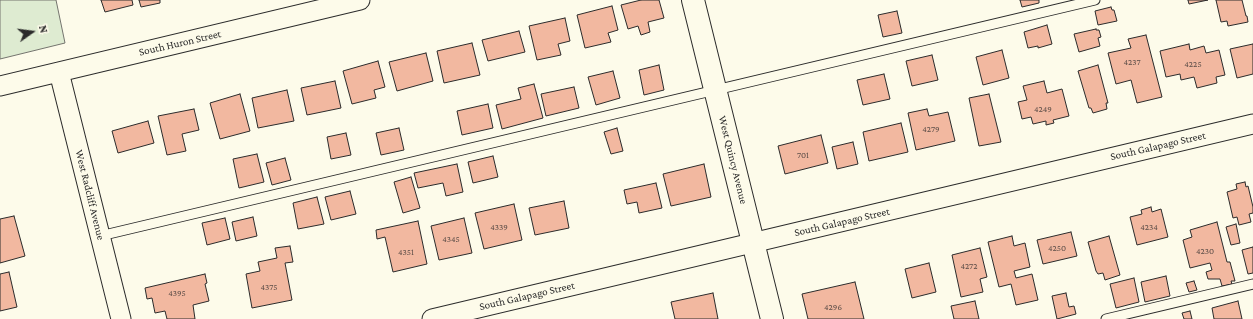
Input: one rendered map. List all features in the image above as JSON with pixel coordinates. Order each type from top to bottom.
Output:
[{"type":"street","name":"South Huron Street","points":[[0,86],[360,0]]},
{"type":"street","name":"West Quincy Avenue","points":[[693,0],[772,319]]},
{"type":"street","name":"West Radcliff Avenue","points":[[59,72],[121,319]]},
{"type":"street","name":"South Galapago Street","points":[[432,319],[1253,124]]},
{"type":"lane","points":[[100,236],[1095,0]]},
{"type":"lane","points":[[1106,319],[1253,284]]},
{"type":"green space","points":[[0,0],[56,0],[65,43],[0,59]]},
{"type":"building","points":[[101,0],[132,0],[133,5],[105,12]]},
{"type":"building","points":[[139,0],[160,0],[160,3],[141,7]]},
{"type":"building","points":[[641,0],[659,0],[664,18],[648,22],[650,32],[641,35],[638,26],[628,29],[621,5]]},
{"type":"building","points":[[1020,0],[1039,0],[1039,3],[1022,7]]},
{"type":"building","points":[[1188,0],[1208,0],[1189,4]]},
{"type":"building","points":[[1216,0],[1242,0],[1248,22],[1228,26],[1227,21],[1221,22]]},
{"type":"building","points":[[612,6],[618,30],[608,33],[611,42],[585,48],[577,15]]},
{"type":"building","points":[[1111,7],[1112,10],[1114,10],[1117,21],[1098,25],[1095,11]]},
{"type":"building","points":[[897,11],[902,33],[883,37],[878,15]]},
{"type":"building","points":[[565,18],[570,41],[558,44],[561,55],[537,60],[529,26]]},
{"type":"building","points":[[1047,25],[1052,44],[1038,48],[1038,46],[1028,48],[1024,32]]},
{"type":"building","points":[[1096,29],[1099,30],[1101,37],[1098,38],[1100,46],[1079,52],[1074,34]]},
{"type":"building","points":[[519,31],[525,52],[488,61],[482,40]]},
{"type":"building","points":[[1146,35],[1162,97],[1137,103],[1131,80],[1116,84],[1108,53],[1131,48],[1128,39]]},
{"type":"building","points":[[472,43],[480,75],[444,83],[437,51]]},
{"type":"building","points":[[1189,44],[1190,50],[1204,46],[1206,53],[1219,50],[1225,75],[1216,77],[1217,83],[1197,88],[1194,77],[1181,80],[1180,74],[1166,77],[1160,51]]},
{"type":"building","points":[[1253,44],[1253,74],[1237,78],[1230,49]]},
{"type":"building","points":[[1002,50],[1009,78],[983,85],[976,57]]},
{"type":"building","points":[[426,53],[433,81],[397,91],[389,62]]},
{"type":"building","points":[[932,55],[938,80],[912,86],[906,61]]},
{"type":"building","points":[[378,61],[385,87],[374,90],[376,98],[352,104],[343,71]]},
{"type":"building","points":[[659,65],[664,90],[644,95],[639,70]]},
{"type":"building","points":[[1098,65],[1108,103],[1106,103],[1107,109],[1093,113],[1091,108],[1089,108],[1078,71]]},
{"type":"building","points":[[613,71],[620,98],[596,105],[588,77]]},
{"type":"building","points":[[884,74],[890,99],[863,105],[857,80]]},
{"type":"building","points":[[335,81],[341,108],[307,115],[301,88]]},
{"type":"building","points":[[1044,81],[1047,93],[1062,89],[1069,116],[1053,120],[1054,123],[1046,125],[1046,121],[1033,124],[1031,117],[1022,119],[1018,102],[1027,100],[1023,86]]},
{"type":"building","points":[[534,84],[543,118],[502,129],[496,105],[521,99],[518,88]]},
{"type":"building","points":[[574,87],[579,108],[546,116],[541,94]]},
{"type":"building","points":[[287,90],[294,121],[258,128],[252,98]]},
{"type":"building","points":[[240,94],[250,131],[220,139],[210,103]]},
{"type":"building","points":[[989,94],[1001,142],[979,146],[969,98]]},
{"type":"building","points":[[488,104],[493,128],[462,135],[457,111]]},
{"type":"building","points":[[194,109],[199,130],[182,134],[186,151],[167,155],[158,116]]},
{"type":"building","points":[[927,109],[929,116],[948,112],[955,141],[916,150],[908,113]]},
{"type":"building","points":[[148,121],[154,143],[118,153],[112,131]]},
{"type":"building","points":[[901,123],[908,152],[869,161],[863,132]]},
{"type":"building","points":[[399,128],[404,150],[381,155],[376,133]]},
{"type":"building","points":[[617,128],[623,151],[611,154],[604,132]]},
{"type":"building","points":[[346,133],[351,155],[331,159],[327,137]]},
{"type":"building","points":[[821,135],[828,163],[785,174],[778,146]]},
{"type":"building","points":[[853,142],[858,164],[837,169],[832,147]]},
{"type":"building","points":[[257,154],[264,182],[239,188],[233,159]]},
{"type":"building","points":[[493,156],[498,177],[473,183],[468,162]]},
{"type":"building","points":[[285,158],[291,180],[272,185],[266,163]]},
{"type":"building","points":[[457,164],[463,192],[446,196],[443,183],[418,188],[414,173]]},
{"type":"building","points":[[704,164],[711,197],[671,206],[663,174]]},
{"type":"building","points":[[411,177],[420,208],[403,213],[394,182]]},
{"type":"building","points":[[1245,182],[1246,187],[1248,186],[1253,213],[1249,214],[1251,222],[1239,225],[1237,217],[1233,218],[1227,192],[1237,189],[1236,184]]},
{"type":"building","points":[[656,183],[662,208],[639,213],[637,202],[627,204],[624,190]]},
{"type":"building","points":[[350,191],[356,214],[331,220],[325,197]]},
{"type":"building","points":[[317,197],[324,224],[298,229],[293,203]]},
{"type":"building","points":[[564,201],[569,228],[535,235],[529,208]]},
{"type":"building","points":[[514,204],[522,240],[484,249],[475,213]]},
{"type":"building","points":[[1151,207],[1152,212],[1161,209],[1168,237],[1137,245],[1130,217],[1142,214],[1141,210]]},
{"type":"building","points":[[14,216],[25,256],[0,263],[0,219]]},
{"type":"building","points":[[253,217],[257,236],[236,241],[232,222]]},
{"type":"building","points":[[225,218],[230,239],[207,245],[202,223]]},
{"type":"building","points":[[464,218],[472,253],[439,260],[431,226]]},
{"type":"building","points":[[418,221],[427,264],[393,272],[385,237],[377,239],[376,230]]},
{"type":"building","points":[[1217,222],[1227,262],[1230,262],[1235,281],[1231,281],[1232,284],[1222,286],[1220,279],[1208,279],[1206,272],[1212,270],[1210,263],[1190,268],[1183,240],[1192,237],[1190,230]]},
{"type":"building","points":[[1236,224],[1240,243],[1231,245],[1226,227]]},
{"type":"building","points":[[1071,232],[1077,256],[1043,264],[1037,240]]},
{"type":"building","points":[[1012,236],[1014,246],[1025,243],[1030,267],[1014,271],[1016,278],[1032,274],[1038,300],[1016,305],[1011,284],[999,287],[988,242]]},
{"type":"building","points":[[1109,236],[1120,275],[1105,280],[1103,273],[1098,274],[1096,271],[1088,242]]},
{"type":"building","points":[[290,246],[293,262],[285,263],[292,300],[252,308],[246,274],[260,271],[258,262],[277,258],[275,248]]},
{"type":"building","points":[[1253,247],[1253,273],[1248,274],[1242,250]]},
{"type":"building","points":[[980,248],[987,277],[980,279],[983,292],[961,297],[952,255]]},
{"type":"building","points":[[929,263],[936,292],[912,298],[905,269]]},
{"type":"building","points":[[9,272],[17,307],[0,311],[0,274]]},
{"type":"building","points":[[205,274],[207,283],[205,284],[209,301],[193,305],[195,319],[167,319],[165,311],[155,313],[152,298],[147,299],[145,288]]},
{"type":"building","points":[[1166,276],[1170,296],[1145,302],[1141,282]]},
{"type":"building","points":[[1134,278],[1139,302],[1116,308],[1110,284]]},
{"type":"building","points":[[1194,281],[1197,290],[1189,292],[1186,283]]},
{"type":"building","points":[[855,282],[864,319],[808,319],[802,294]]},
{"type":"building","points":[[713,293],[718,319],[675,319],[671,302]]},
{"type":"building","points":[[1066,293],[1069,307],[1074,306],[1076,314],[1057,319],[1052,296]]},
{"type":"building","points":[[975,301],[979,319],[954,319],[951,306]]},
{"type":"building","points":[[1238,301],[1242,319],[1214,319],[1212,308]]},
{"type":"building","points":[[1190,311],[1192,319],[1184,319],[1182,313]]}]
